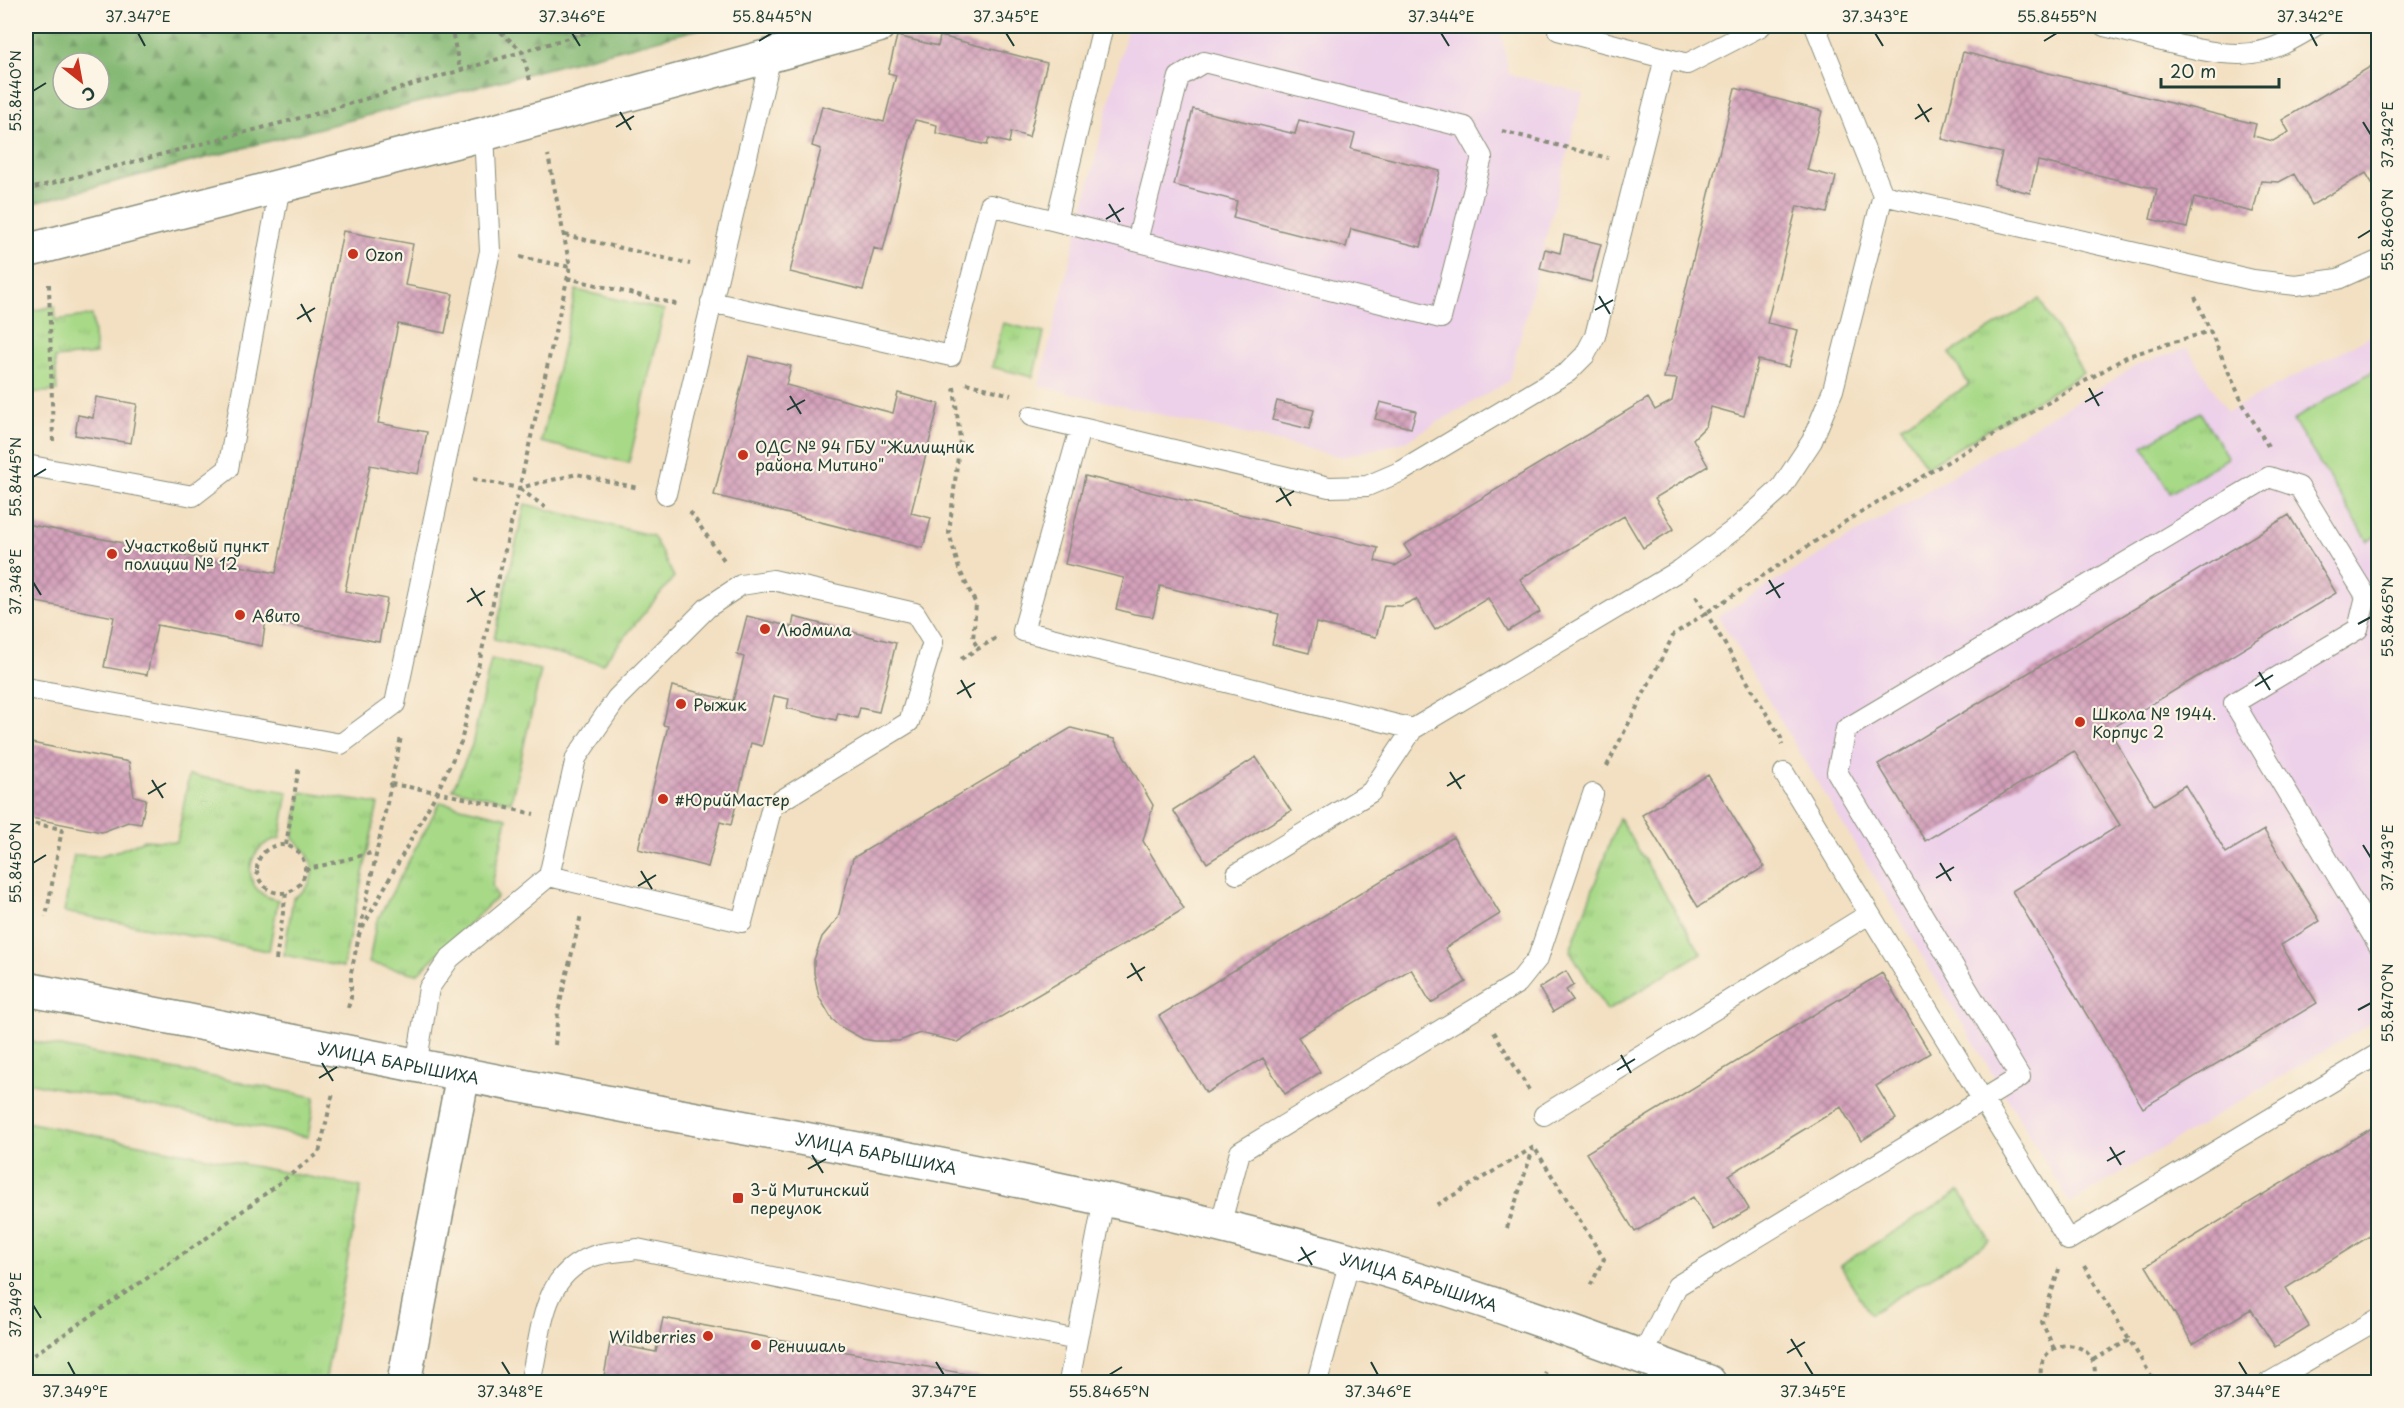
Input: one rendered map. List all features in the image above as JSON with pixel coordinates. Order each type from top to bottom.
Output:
[{"type":"main road","points":[[37,249],[484,134],[878,26]]},
{"type":"main road","name":"УЛИЦА БАРЫШИХА","points":[[26,989],[1104,1198],[1350,1260],[1482,1302],[1642,1357],[1709,1383]]},
{"type":"main road","points":[[404,1383],[463,1075]]},
{"type":"lane","points":[[1056,221],[1103,26]]},
{"type":"lane","points":[[1559,26],[1557,30],[1687,64],[1761,26]]},
{"type":"lane","points":[[1237,874],[1371,792],[1413,729],[1680,570],[1738,526],[1781,488],[1812,441],[1833,390],[1883,195],[1815,26]]},
{"type":"lane","points":[[2103,26],[2221,54],[2231,54],[2252,53],[2283,45],[2315,26]]},
{"type":"lane","points":[[666,494],[771,56]]},
{"type":"lane","points":[[1031,416],[1329,487],[1367,486],[1402,471],[1568,372],[1585,355],[1594,336],[1665,58]]},
{"type":"lane","points":[[711,302],[951,356],[990,205],[1441,318],[1482,157],[1465,127],[1204,62],[1179,77],[1137,241]]},
{"type":"lane","points":[[26,688],[341,744],[395,704],[490,251],[484,134]]},
{"type":"lane","points":[[26,465],[193,496],[228,469],[280,186]]},
{"type":"lane","points":[[1883,195],[2253,280],[2296,285],[2338,279],[2379,261]]},
{"type":"lane","points":[[1080,429],[1023,631],[1413,729]]},
{"type":"lane","points":[[1642,1357],[1677,1286],[2020,1077],[1837,772],[1846,729],[2269,477],[2299,487],[2366,596],[2358,629],[2234,703],[2379,944]]},
{"type":"lane","points":[[416,1066],[429,988],[450,958],[549,876],[576,758],[617,698],[708,607],[741,585],[773,580],[915,613],[933,642],[909,722],[772,806],[742,922],[549,876]]},
{"type":"lane","points":[[1784,773],[2068,1240],[2379,1054]]},
{"type":"lane","points":[[1220,1226],[1240,1152],[1518,983],[1538,958],[1593,794]]},
{"type":"lane","points":[[1544,1115],[1869,914]]},
{"type":"lane","points":[[1069,1383],[1104,1198]]},
{"type":"lane","points":[[532,1374],[548,1298],[566,1271],[592,1256],[637,1250],[1077,1340]]},
{"type":"lane","points":[[1317,1383],[1350,1260]]},
{"type":"lane","points":[[2270,1383],[2379,1319]]},
{"type":"path","points":[[451,26],[460,70]]},
{"type":"path","points":[[358,936],[437,792],[461,742],[570,267],[540,119],[522,51],[494,26]]},
{"type":"path","points":[[26,190],[315,114],[608,26]]},
{"type":"path","points":[[1465,127],[1490,128],[1638,165]]},
{"type":"path","points":[[565,235],[719,270]]},
{"type":"path","points":[[37,249],[54,470]]},
{"type":"path","points":[[490,251],[570,267]]},
{"type":"path","points":[[2180,263],[2242,404],[2281,467],[2284,482]]},
{"type":"path","points":[[567,278],[670,303]]},
{"type":"path","points":[[1593,794],[1674,634],[1843,523],[2128,356],[2210,331]]},
{"type":"path","points":[[951,356],[960,439],[949,533],[959,569],[976,604],[973,640],[978,649]]},
{"type":"path","points":[[954,380],[1010,394],[1031,416]]},
{"type":"path","points":[[443,472],[519,488],[549,510]]},
{"type":"path","points":[[519,488],[577,474],[666,494]]},
{"type":"path","points":[[705,533],[726,563]]},
{"type":"path","points":[[1680,570],[1781,738],[1784,773]]},
{"type":"path","points":[[953,664],[1004,633]]},
{"type":"path","points":[[348,1008],[351,998],[351,973],[358,936],[405,722],[395,704]]},
{"type":"path","points":[[286,845],[304,738]]},
{"type":"path","points":[[391,784],[562,820]]},
{"type":"path","points":[[26,822],[62,829],[46,917]]},
{"type":"path","points":[[286,845],[300,854],[305,870],[299,885],[286,893],[278,893],[265,886],[258,873],[258,865],[265,852],[271,848],[286,845]]},
{"type":"path","points":[[305,870],[375,852]]},
{"type":"path","points":[[555,1045],[558,1011],[588,885]]},
{"type":"path","points":[[276,960],[286,893]]},
{"type":"path","points":[[1479,1007],[1544,1115],[1507,1228]]},
{"type":"path","points":[[26,1360],[208,1237],[319,1153],[333,1093]]},
{"type":"path","points":[[1437,1205],[1534,1148]]},
{"type":"path","points":[[1534,1148],[1604,1259],[1589,1288]]},
{"type":"path","points":[[2068,1240],[2155,1383]]},
{"type":"path","points":[[2054,1349],[2042,1322],[2068,1240]]},
{"type":"path","points":[[2093,1360],[2129,1340]]},
{"type":"path","points":[[2042,1383],[2039,1373],[2042,1361],[2049,1351],[2061,1345],[2073,1345],[2085,1350],[2093,1360],[2096,1372],[2094,1383]]},
{"type":"path","points":[[1540,1383],[1546,1372]]},
{"type":"shaded area","points":[[1128,26],[1500,26],[1509,74],[1583,93],[1509,381],[1404,442],[1342,457],[1039,386]]},
{"type":"shaded area","name":"Школа № 1944. Корпус 2","points":[[2378,332],[2378,1019],[2070,1203],[1718,616],[2137,365],[2188,348],[2227,412]]},
{"type":"green space","points":[[26,26],[710,26],[26,205]]},
{"type":"green space","points":[[576,290],[664,310],[629,463],[541,442]]},
{"type":"green space","points":[[2039,299],[2083,373],[1926,467],[1901,426],[1969,385],[1950,353]]},
{"type":"green space","points":[[55,306],[56,320],[92,315],[96,354],[55,358],[57,391],[26,393],[26,312]]},
{"type":"green space","points":[[1003,323],[1044,333],[1033,377],[992,367]]},
{"type":"green space","points":[[2373,371],[2378,380],[2378,535],[2368,541],[2293,420]]},
{"type":"green space","points":[[2200,412],[2228,458],[2170,493],[2143,446]]},
{"type":"green space","points":[[525,504],[653,536],[674,577],[602,664],[494,639]]},
{"type":"green space","points":[[491,659],[541,670],[511,802],[453,789],[472,745]]},
{"type":"green space","points":[[189,775],[288,792],[280,838],[268,842],[259,850],[250,869],[257,889],[265,896],[278,900],[269,951],[64,912],[74,855],[99,856],[144,840],[177,842]]},
{"type":"green space","points":[[301,792],[378,804],[343,967],[284,955],[293,898],[308,885],[312,869],[307,853],[293,839]]},
{"type":"green space","points":[[440,802],[507,818],[492,885],[497,897],[417,974],[369,963],[376,923]]},
{"type":"green space","points":[[1619,818],[1701,953],[1607,1011],[1570,951]]},
{"type":"green space","points":[[26,1040],[315,1097],[308,1137],[26,1082]]},
{"type":"green space","points":[[26,1122],[361,1187],[325,1382],[26,1382]]},
{"type":"green space","points":[[1960,1191],[1990,1241],[1870,1314],[1840,1265]]},
{"type":"building","points":[[897,36],[938,46],[940,36],[1047,63],[1029,137],[1011,132],[1009,143],[989,138],[987,145],[936,133],[937,125],[915,120],[883,251],[874,248],[863,290],[790,272],[821,149],[812,146],[822,106],[884,122],[896,75],[888,73]]},
{"type":"building","points":[[1963,52],[2256,124],[2253,136],[2273,141],[2289,132],[2282,120],[2378,62],[2378,193],[2366,173],[2312,205],[2294,174],[2279,182],[2261,181],[2253,212],[2194,198],[2187,228],[2150,219],[2157,189],[2038,161],[2030,193],[1994,184],[2002,153],[1942,139]]},
{"type":"building","points":[[1735,88],[1822,111],[1807,170],[1836,177],[1827,213],[1797,206],[1767,323],[1798,330],[1789,367],[1758,360],[1744,416],[1711,407],[1706,426],[1693,439],[1708,466],[1655,498],[1674,529],[1643,548],[1624,516],[1520,579],[1540,612],[1508,631],[1488,598],[1435,630],[1416,599],[1401,606],[1384,605],[1376,637],[1316,623],[1309,653],[1272,644],[1279,614],[1160,586],[1153,617],[1134,614],[1116,609],[1124,578],[1065,564],[1085,476],[1378,548],[1375,561],[1395,566],[1411,556],[1404,545],[1648,398],[1655,410],[1672,401],[1677,379],[1664,378]]},
{"type":"building","points":[[1193,109],[1295,134],[1299,120],[1355,134],[1351,149],[1440,171],[1421,247],[1351,229],[1346,247],[1233,218],[1237,201],[1174,185]]},
{"type":"building","points":[[343,231],[413,244],[405,285],[453,294],[445,333],[398,324],[378,423],[427,432],[423,453],[418,474],[370,465],[345,591],[387,599],[379,642],[266,620],[262,646],[157,625],[147,675],[104,667],[114,617],[26,600],[26,524],[276,573]]},
{"type":"building","points":[[1564,235],[1601,244],[1591,282],[1540,269],[1545,249],[1560,253]]},
{"type":"building","points":[[749,356],[791,366],[786,385],[893,413],[898,393],[939,404],[911,513],[931,518],[923,548],[714,495]]},
{"type":"building","points":[[96,397],[137,404],[131,443],[75,435],[78,415],[93,418]]},
{"type":"building","points":[[1277,401],[1314,410],[1309,429],[1272,420]]},
{"type":"building","points":[[1380,402],[1416,411],[1411,428],[1375,419]]},
{"type":"building","points":[[2289,515],[2336,593],[2109,730],[2154,805],[2185,785],[2226,853],[2264,830],[2320,921],[2281,945],[2317,1003],[2143,1108],[2012,891],[2120,825],[2074,751],[1925,841],[1878,764]]},
{"type":"building","points":[[747,616],[792,627],[794,617],[896,643],[879,712],[860,708],[857,718],[838,713],[836,720],[787,708],[789,699],[774,696],[762,746],[751,743],[731,825],[720,822],[708,867],[638,849],[668,726],[663,725],[672,686],[733,701],[744,657],[737,655]]},
{"type":"building","points":[[1071,728],[1114,739],[1153,805],[1143,841],[1184,909],[958,1042],[920,1033],[899,1041],[875,1041],[863,1039],[841,1027],[832,1019],[819,997],[814,960],[822,937],[838,918],[853,858]]},
{"type":"building","points":[[26,742],[129,762],[134,796],[146,799],[141,824],[128,822],[102,832],[26,817]]},
{"type":"building","points":[[1256,757],[1291,811],[1207,863],[1173,810]]},
{"type":"building","points":[[1708,775],[1764,867],[1698,907],[1642,815]]},
{"type":"building","points":[[1453,837],[1500,914],[1445,948],[1466,982],[1431,1003],[1411,969],[1298,1037],[1320,1072],[1305,1082],[1285,1094],[1263,1058],[1206,1093],[1159,1016]]},
{"type":"building","points":[[1566,971],[1574,985],[1566,990],[1573,1000],[1553,1012],[1539,988]]},
{"type":"building","points":[[1882,973],[1930,1053],[1876,1086],[1896,1119],[1861,1141],[1841,1107],[1729,1175],[1749,1209],[1714,1230],[1693,1197],[1635,1232],[1586,1153]]},
{"type":"building","points":[[2378,1124],[2378,1231],[2286,1288],[2309,1326],[2275,1347],[2251,1309],[2193,1344],[2146,1266]]},
{"type":"building","points":[[663,1318],[1004,1382],[603,1382],[610,1343],[656,1352]]},
{"type":"place","name":"Ozon","points":[[353,254]]},
{"type":"place","name":"ОДС № 94 ГБУ \"Жилищник района Митино\"","points":[[743,455]]},
{"type":"place","name":"Участковый пункт полиции № 12","points":[[112,554]]},
{"type":"place","name":"Авито","points":[[240,615]]},
{"type":"place","name":"Людмила","points":[[765,629]]},
{"type":"place","name":"Рыжик","points":[[681,704]]},
{"type":"place","name":"Школа № 1944. Корпус 2","points":[[2080,722]]},
{"type":"place","name":"#ЮрийМастер","points":[[663,799]]},
{"type":"place","name":"3-й Митинский переулок","points":[[738,1198]]},
{"type":"place","name":"Wildberries","points":[[708,1336]]},
{"type":"place","name":"Ренишаль","points":[[756,1345]]}]
